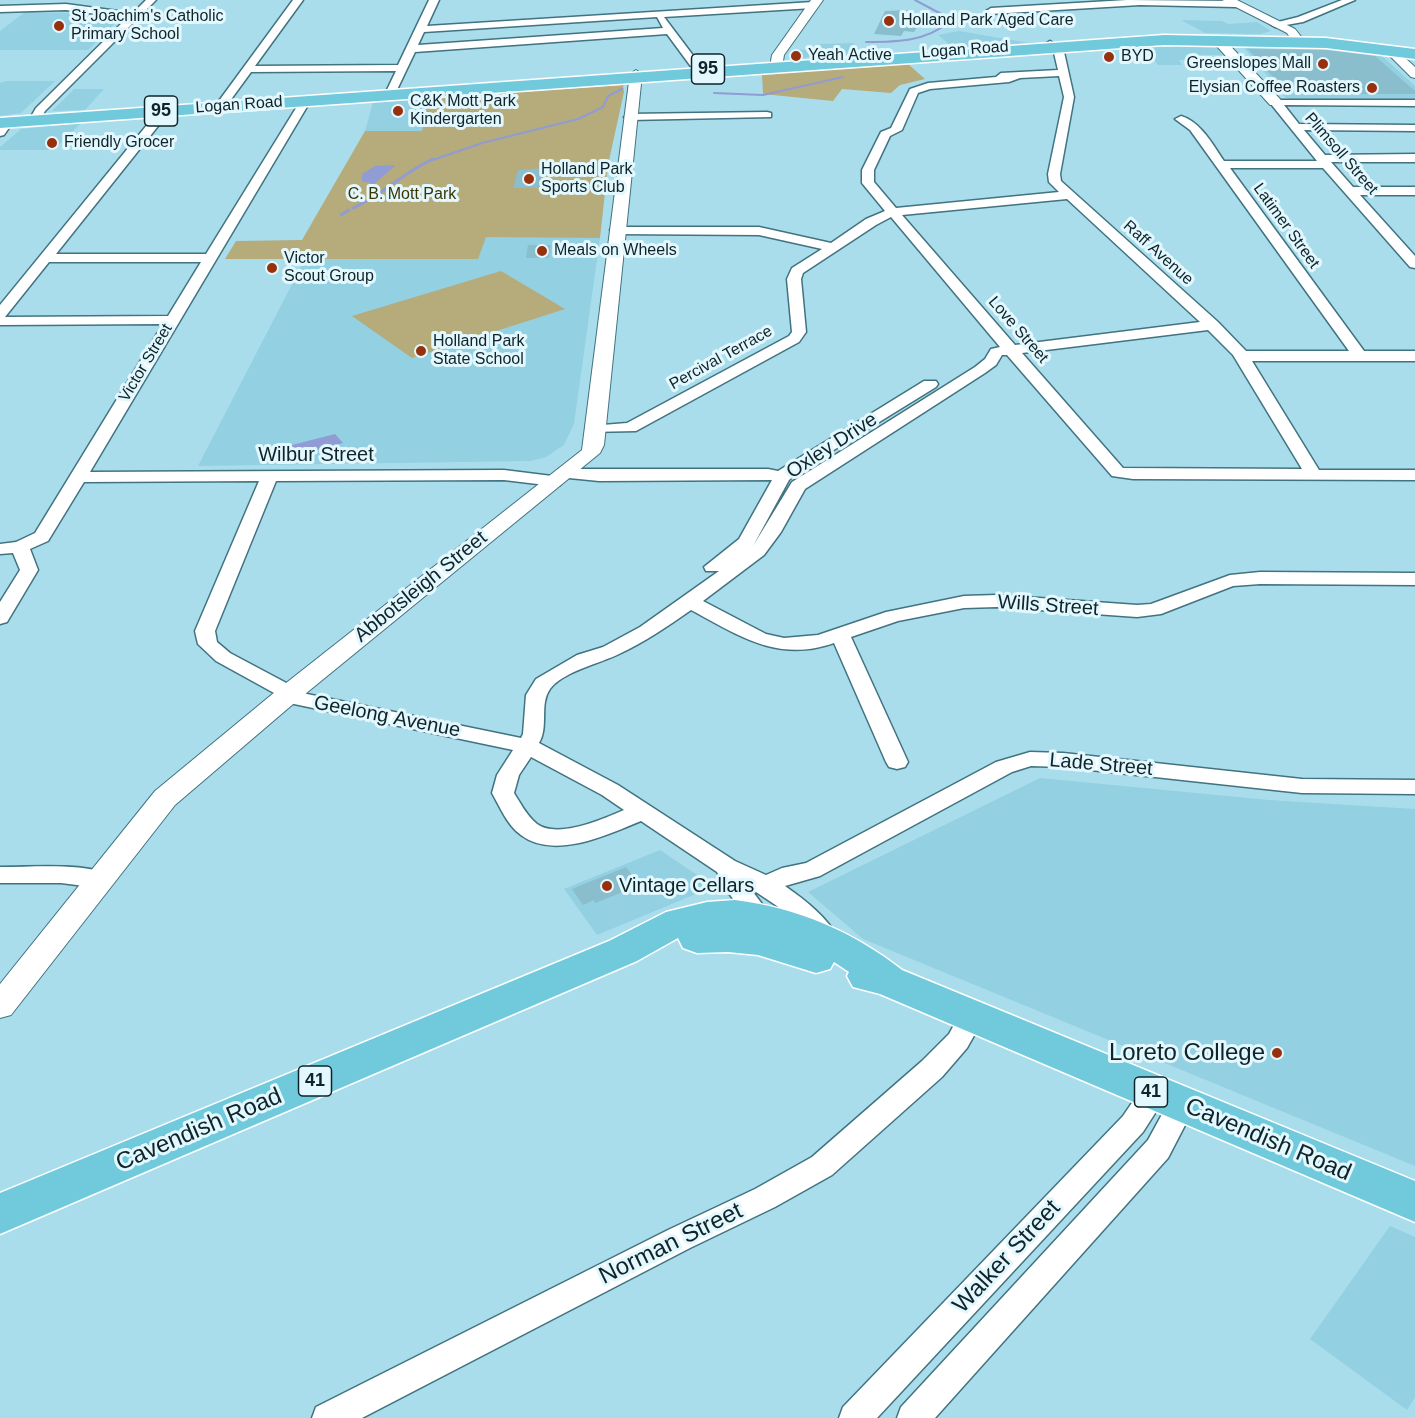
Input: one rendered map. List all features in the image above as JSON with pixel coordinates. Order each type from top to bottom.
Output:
[{"type":"main road","name":"Logan Road","points":[[2,126],[35,120],[390,94],[667,80],[673,76],[781,66],[1176,35],[1277,29],[1298,40]]},
{"type":"main road","points":[[1176,35],[1218,40]]},
{"type":"main road","name":"Logan Road","points":[[1052,46],[1164,40],[1298,40],[1412,52]]},
{"type":"main road","name":"Logan Road","points":[[635,82],[699,70],[781,66]]},
{"type":"main road","name":"Cavendish Road","points":[[765,908],[867,962],[888,981]]},
{"type":"main road","name":"Cavendish Road","points":[[0,1214],[630,948],[720,936],[748,939],[765,908]]},
{"type":"main road","name":"Cavendish Road","points":[[765,908],[853,972],[888,981],[1415,1202]]},
{"type":"street","points":[[78,8],[88,0]]},
{"type":"street","points":[[35,120],[40,110],[151,0]]},
{"type":"street","points":[[220,107],[298,0]]},
{"type":"street","points":[[390,94],[434,0]]},
{"type":"street","points":[[991,11],[1114,2],[1232,2],[1277,29],[1293,25],[1299,20],[1350,0]]},
{"type":"street","points":[[420,29],[815,3]]},
{"type":"street","points":[[781,66],[778,55],[815,3]]},
{"type":"street","points":[[0,9],[78,8],[134,16]]},
{"type":"street","points":[[0,21],[15,9]]},
{"type":"street","points":[[656,14],[699,70]]},
{"type":"street","points":[[410,49],[669,31]]},
{"type":"street","name":"Plimsoll Street","points":[[1218,40],[1231,51],[1415,264]]},
{"type":"street","points":[[1231,51],[1234,46],[1248,41]]},
{"type":"street","name":"Raff Avenue","points":[[1052,46],[1058,51],[1069,97],[1054,174],[1055,182],[1213,325],[1242,356],[1313,474]]},
{"type":"street","points":[[1412,52],[1395,56],[1415,74]]},
{"type":"street","points":[[247,69],[401,68]]},
{"type":"street","points":[[900,89],[912,83],[1063,74]]},
{"type":"street","points":[[886,118],[881,128],[885,134],[896,129],[914,91],[920,87],[1009,79],[1016,76]]},
{"type":"street","name":"Abbotsleigh Street","points":[[0,1006],[165,798],[290,693],[590,453],[594,445],[596,429],[635,82]]},
{"type":"street","name":"Victor Street","points":[[20,548],[42,537],[306,100]]},
{"type":"street","points":[[1275,102],[1415,103]]},
{"type":"street","points":[[0,314],[164,111]]},
{"type":"street","points":[[630,117],[767,116]]},
{"type":"street","name":"Latimer Street","points":[[1181,119],[1194,128],[1360,356]]},
{"type":"street","points":[[1296,127],[1415,128]]},
{"type":"street","name":"Love Street","points":[[885,134],[867,177],[868,183],[1003,350],[1118,471],[1133,474],[1313,474]]},
{"type":"street","points":[[1221,165],[1415,158]]},
{"type":"street","points":[[1352,192],[1415,191]]},
{"type":"street","points":[[892,212],[1068,195]]},
{"type":"street","name":"Percival Terrace","points":[[596,429],[630,428],[794,339],[800,333],[794,279],[797,271],[832,247],[892,212]]},
{"type":"street","points":[[617,230],[759,231],[832,247]]},
{"type":"street","points":[[45,258],[211,258]]},
{"type":"street","points":[[0,321],[173,320]]},
{"type":"street","name":"Oxley Drive","points":[[584,659],[594,647],[650,615],[746,542],[782,477],[792,468],[969,361],[1003,350],[1213,325]]},
{"type":"street","name":"Oxley Drive","points":[[528,746],[534,734],[536,695],[543,683],[584,659],[610,651],[647,631],[690,602],[758,551],[772,532],[798,486],[980,370],[1003,350]]},
{"type":"street","points":[[1242,356],[1415,356]]},
{"type":"street","name":"Wilbur Street","points":[[78,477],[504,475],[559,477],[768,474],[782,477]]},
{"type":"street","points":[[1313,474],[1415,475]]},
{"type":"street","name":"Geelong Avenue","points":[[270,476],[205,631],[208,644],[223,657],[301,699],[528,746],[610,790],[727,867],[733,882],[765,908]]},
{"type":"street","points":[[0,549],[20,548],[29,570],[0,618]]},
{"type":"street","name":"Wills Street","points":[[690,602],[760,639],[784,644],[821,641],[893,616],[964,602],[997,601],[1137,611],[1154,610],[1230,581],[1260,578],[1415,579]]},
{"type":"street","points":[[840,635],[897,762]]},
{"type":"street","points":[[528,746],[508,775],[503,793],[522,823],[532,831],[543,837],[557,838],[610,825],[643,811]]},
{"type":"street","name":"Lade Street","points":[[765,908],[801,884],[812,870],[1004,767],[1030,759],[1063,760],[1302,786],[1415,787]]},
{"type":"street","points":[[0,875],[61,875],[100,879]]},
{"type":"street","name":"Norman Street","points":[[328,1418],[679,1239],[765,1198],[822,1166],[932,1069],[958,1041],[972,1016]]},
{"type":"street","name":"Walker Street","points":[[855,1418],[1133,1124],[1168,1098]]},
{"type":"street","name":"Walker Street","points":[[913,1418],[1158,1149],[1170,1130],[1168,1098]]},
{"type":"shaded area","name":"St Joachim's Catholic Primary School","points":[[25,12],[73,13],[117,21],[88,50],[0,50],[0,31]]},
{"type":"shaded area","points":[[1181,20],[1222,21],[1228,24],[1257,22],[1271,31],[1260,34],[1205,33]]},
{"type":"shaded area","points":[[959,31],[1030,43],[955,49],[938,35]]},
{"type":"shaded area","points":[[853,43],[863,54],[798,58],[791,56],[794,50],[823,49],[819,44]]},
{"type":"shaded area","points":[[1213,44],[1223,55],[1194,55],[1196,59],[1179,60],[1182,65],[1158,65],[1142,45]]},
{"type":"shaded area","name":"Greenslopes Mall","points":[[1346,48],[1380,54],[1415,86],[1415,100],[1293,100],[1286,98],[1245,49]]},
{"type":"shaded area","points":[[55,81],[21,113],[0,116],[0,83]]},
{"type":"shaded area","points":[[74,89],[104,89],[85,110],[52,111]]},
{"type":"shaded area","name":"C&K Mott Park Kindergarten","points":[[429,98],[422,131],[365,131],[373,102]]},
{"type":"shaded area","points":[[81,123],[54,150],[0,150],[0,147],[21,129]]},
{"type":"shaded area","points":[[375,166],[395,166],[374,184],[362,181],[362,174]]},
{"type":"shaded area","name":"Holland Park State School","points":[[486,236],[600,238],[574,424],[564,445],[546,457],[531,461],[198,466],[305,259],[477,259]]},
{"type":"shaded area","points":[[335,434],[343,443],[295,456],[288,446]]},
{"type":"shaded area","name":"Loreto College","points":[[1040,778],[1269,800],[1415,809],[1415,1166],[863,939],[808,892]]},
{"type":"shaded area","points":[[660,850],[709,883],[708,889],[597,935],[564,889]]},
{"type":"shaded area","points":[[1390,1226],[1415,1237],[1415,1397],[1407,1410],[1310,1339]]},
{"type":"green space","points":[[908,64],[925,79],[900,85],[891,93],[842,89],[833,101],[763,94],[762,74]]},
{"type":"green space","name":"C. B. Mott Park","points":[[623,85],[624,92],[608,165],[600,238],[486,237],[478,259],[225,259],[236,241],[302,240],[365,131],[422,131],[429,98]]},
{"type":"green space","points":[[501,271],[565,309],[412,358],[352,316]]},
{"type":"building","points":[[908,10],[921,22],[914,32],[904,31],[901,36],[874,34],[885,11]]},
{"type":"building","name":"Greenslopes Mall","points":[[1248,49],[1326,50],[1375,56],[1415,91],[1415,94],[1339,94],[1332,88],[1306,88],[1303,83],[1275,79]]},
{"type":"building","name":"Holland Park Sports Club","points":[[544,168],[540,188],[513,188],[518,170]]},
{"type":"building","name":"Meals on Wheels","points":[[528,245],[551,245],[549,258],[526,258]]},
{"type":"building","name":"Vintage Cellars","points":[[626,867],[637,882],[633,888],[595,903],[594,900],[583,905],[572,889]]},
{"type":"waterway","points":[[866,42],[910,40],[930,34],[949,22],[949,18],[915,0]]},
{"type":"waterway","points":[[714,93],[763,95],[843,77]]},
{"type":"waterway","points":[[430,161],[482,143],[578,119],[603,107],[608,96],[622,89]]},
{"type":"waterway","points":[[353,208],[433,159]]},
{"type":"waterway","points":[[341,215],[349,210]]},
{"type":"place","name":"Holland Park Aged Care","points":[[889,21]]},
{"type":"place","name":"St Joachim's Catholic Primary School","points":[[59,26]]},
{"type":"place","name":"Yeah Active","points":[[796,56]]},
{"type":"place","name":"BYD","points":[[1109,57]]},
{"type":"place","name":"Greenslopes Mall","points":[[1323,64]]},
{"type":"place","name":"Elysian Coffee Roasters","points":[[1372,88]]},
{"type":"place","name":"C&K Mott Park Kindergarten","points":[[398,111]]},
{"type":"place","name":"Friendly Grocer","points":[[52,143]]},
{"type":"place","name":"Holland Park Sports Club","points":[[529,179]]},
{"type":"place","name":"Meals on Wheels","points":[[542,251]]},
{"type":"place","name":"Victor Scout Group","points":[[272,268]]},
{"type":"place","name":"Holland Park State School","points":[[421,351]]},
{"type":"place","name":"Vintage Cellars","points":[[607,886]]},
{"type":"place","name":"Loreto College","points":[[1277,1053]]}]
